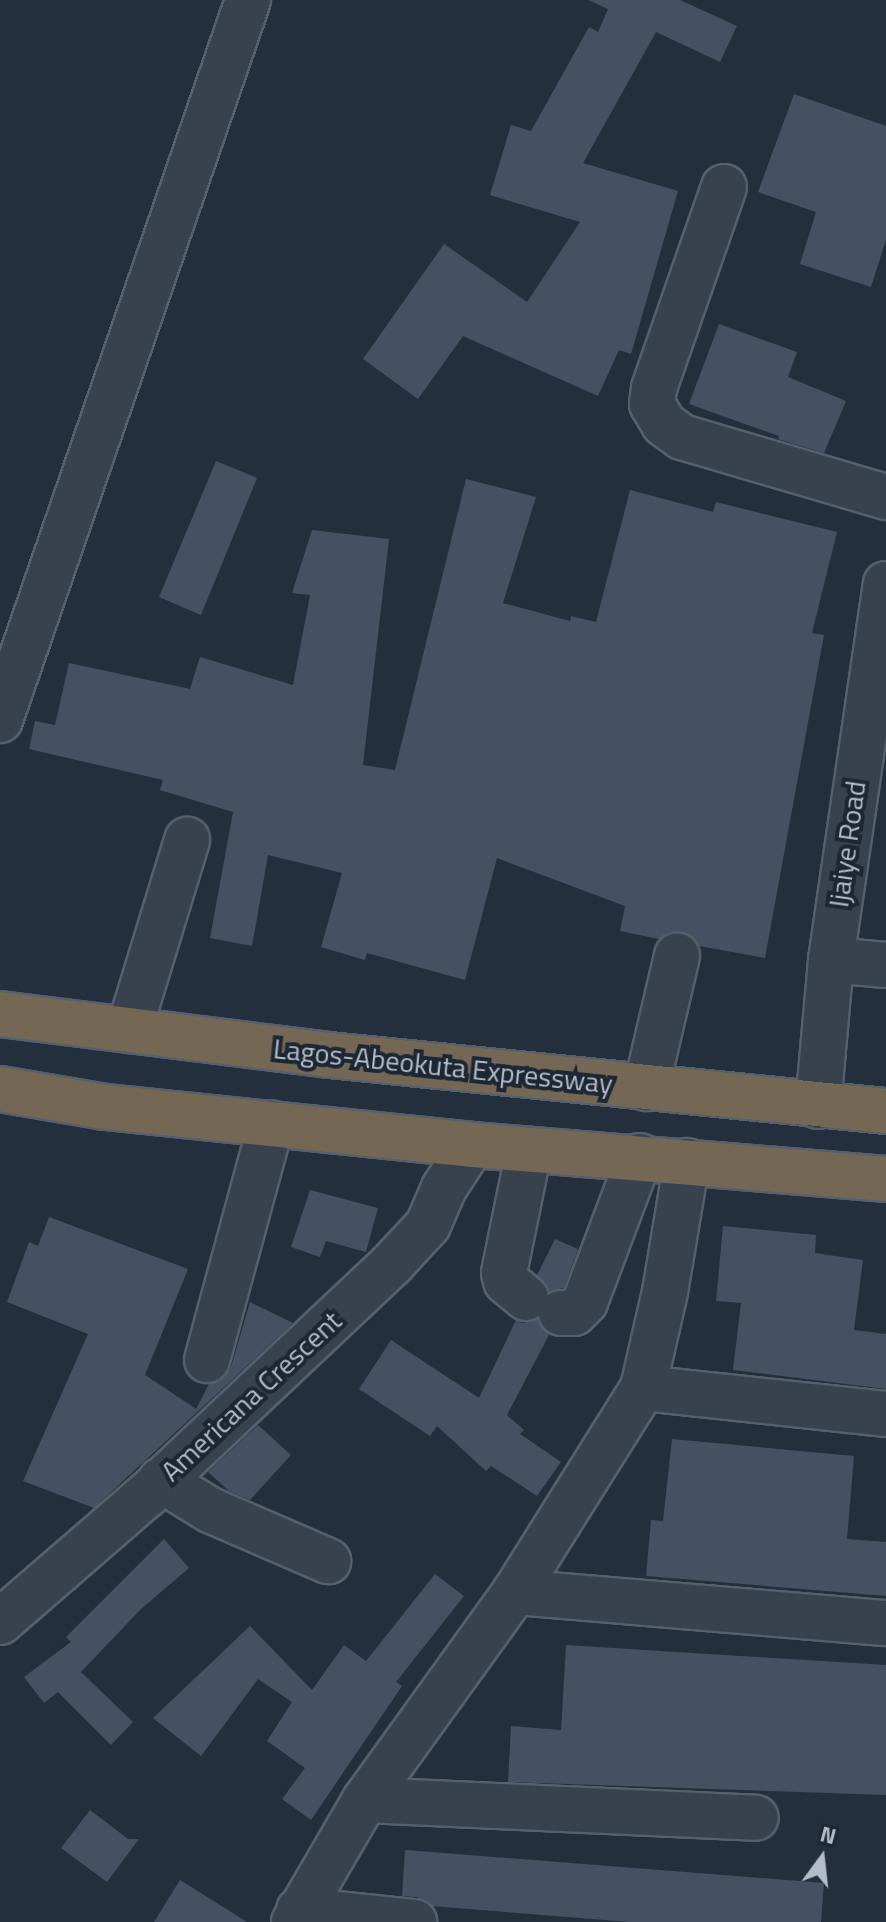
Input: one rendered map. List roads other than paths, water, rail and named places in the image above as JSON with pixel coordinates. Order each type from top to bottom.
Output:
[{"type":"highway","name":"Lagos-Abeokuta Expressway","points":[[0,1014],[329,1055],[886,1111]]},
{"type":"highway","points":[[0,1089],[105,1107],[472,1145],[640,1156],[886,1179]]},
{"type":"street","points":[[0,720],[248,0]]},
{"type":"street","points":[[724,187],[652,404],[664,424],[682,437],[886,497]]},
{"type":"street","name":"Ijaiye Road","points":[[818,1106],[831,960],[878,622],[886,584]]},
{"type":"street","points":[[129,1030],[187,840]]},
{"type":"street","points":[[646,1088],[677,956]]},
{"type":"street","points":[[831,960],[886,965]]},
{"type":"street","points":[[207,1360],[271,1124]]},
{"type":"street","name":"Americana Crescent","points":[[0,1622],[161,1480],[428,1225],[444,1188],[472,1145]]},
{"type":"street","points":[[529,1150],[504,1273],[506,1281],[543,1305],[574,1313],[585,1302],[640,1156]]},
{"type":"street","points":[[414,1922],[296,1916],[365,1800],[515,1592],[643,1388],[665,1292],[687,1161]]},
{"type":"street","points":[[643,1388],[886,1414]]},
{"type":"street","points":[[161,1480],[210,1510],[328,1561]]},
{"type":"street","points":[[515,1592],[886,1623]]},
{"type":"street","points":[[365,1800],[756,1818]]}]
